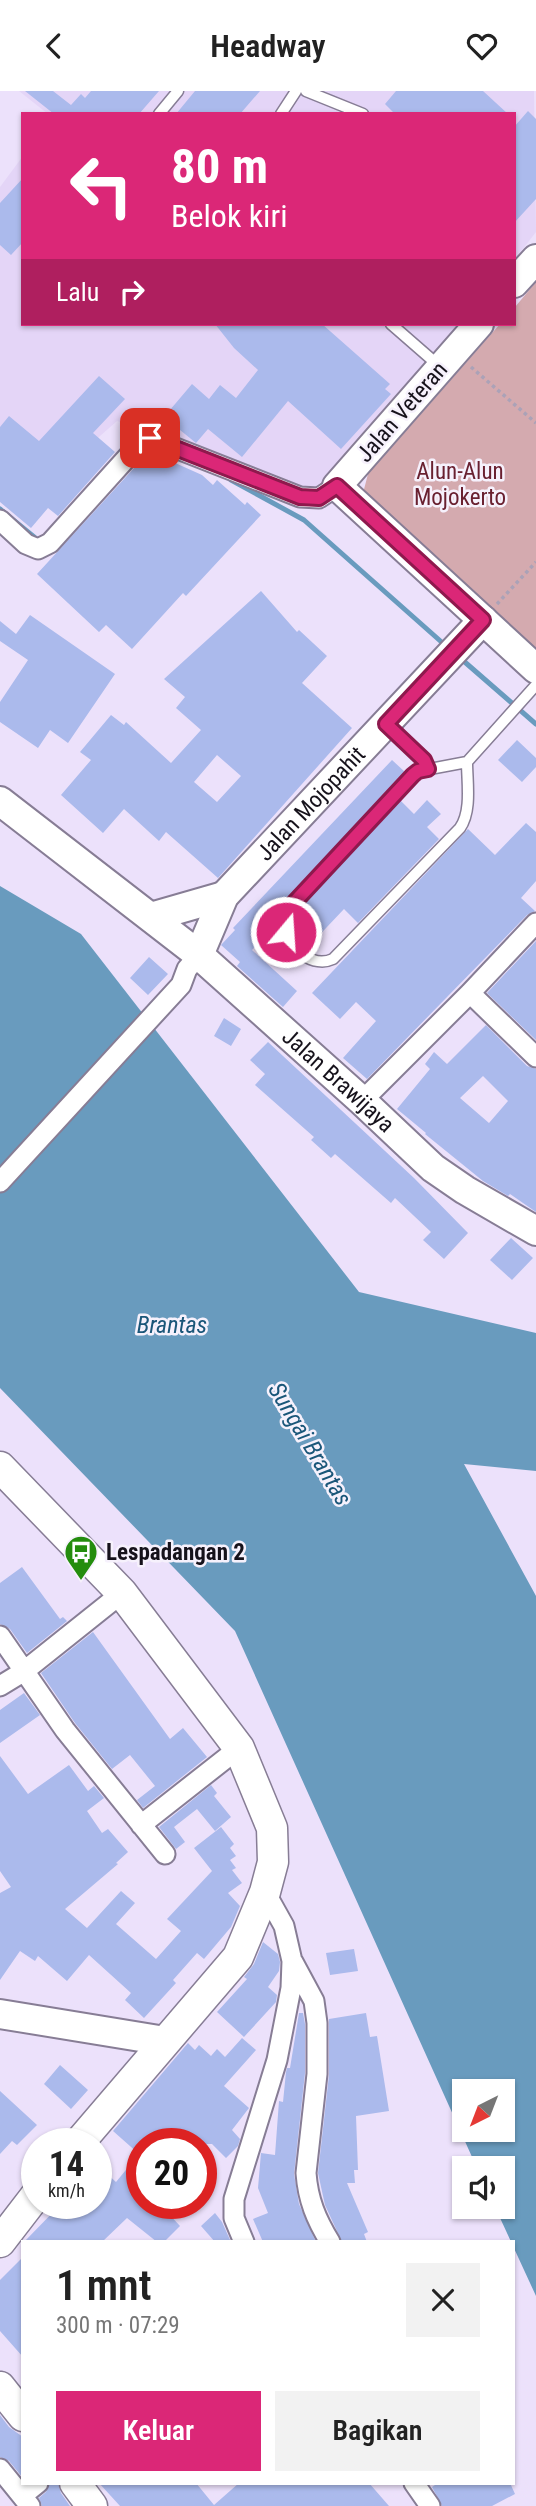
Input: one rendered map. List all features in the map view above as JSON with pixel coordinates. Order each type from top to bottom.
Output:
[{"type":"main road","points":[[0,1467],[122,1593],[239,1748],[271,1828],[273,1862],[265,1892],[238,1957],[92,2128]]},
{"type":"main road","points":[[0,2242],[21,2215]]},
{"type":"main road","points":[[0,2387],[21,2413]]},
{"type":"main road","points":[[76,2485],[92,2506]]},
{"type":"street","points":[[516,281],[536,259]]},
{"type":"street","name":"Jalan Veteran","points":[[328,492],[477,326]]},
{"type":"street","points":[[0,520],[26,544],[38,549],[50,543],[137,446],[150,438],[300,497],[328,492],[474,629],[534,681]]},
{"type":"street","name":"Jalan Mojopahit","points":[[185,971],[224,896],[474,629]]},
{"type":"street","name":"Jalan Brawijaya","points":[[0,801],[150,917],[185,971],[362,1101],[433,1168],[536,1231]]},
{"type":"street","points":[[150,917],[224,896]]},
{"type":"street","points":[[362,1101],[536,923]]},
{"type":"street","points":[[0,1162],[185,971]]},
{"type":"street","points":[[0,1182],[185,971]]},
{"type":"street","points":[[470,993],[536,1057]]},
{"type":"street","points":[[0,1686],[23,1672],[122,1593]]},
{"type":"street","points":[[0,1636],[65,1730],[165,1854]]},
{"type":"street","points":[[141,1825],[239,1748]]},
{"type":"street","points":[[265,1892],[284,1926],[292,1961],[314,2001],[317,2074],[307,2182],[311,2206],[329,2240]]},
{"type":"street","points":[[243,2240],[234,2218],[234,2199],[277,2060],[288,2009],[292,1961]]},
{"type":"street","points":[[0,2014],[165,2041]]},
{"type":"street","points":[[0,2469],[26,2501],[37,2485]]},
{"type":"street","points":[[415,2485],[430,2506]]},
{"type":"lane","points":[[161,112],[178,91]]},
{"type":"lane","points":[[282,112],[296,91]]},
{"type":"lane","points":[[306,91],[358,112]]},
{"type":"lane","points":[[394,326],[447,360]]},
{"type":"lane","points":[[467,762],[466,812],[460,828],[333,959],[319,963],[297,953],[286,932],[291,906],[413,775],[418,771],[467,762],[534,681]]},
{"type":"lane","points":[[386,724],[424,760],[428,769]]},
{"type":"path","points":[[447,360],[536,423]]},
{"type":"path","points":[[474,629],[536,562]]},
{"type":"shaded area","points":[[19,91],[534,91],[536,232],[516,258],[516,112],[45,112]]},
{"type":"shaded area","points":[[21,159],[21,326],[458,326],[311,495],[174,440],[117,421],[39,490],[0,455],[0,187]]},
{"type":"green space","name":"Alun-Alun Mojokerto","points":[[536,282],[536,653],[362,497],[368,474],[498,326],[516,326],[516,306]]},
{"type":"water","name":"Brantas","points":[[0,886],[81,934],[359,1292],[536,1333],[536,1471],[464,1464],[536,1596],[536,2296],[515,2250],[515,2240],[510,2240],[501,2219],[515,2219],[515,2156],[472,2156],[465,2142],[515,2142],[515,2079],[452,2079],[452,2113],[235,1631],[0,1388]]},
{"type":"building","points":[[25,91],[53,91],[71,105],[81,94],[85,98],[91,91],[159,91],[141,112],[51,112]]},
{"type":"building","points":[[195,91],[260,91],[242,112],[178,112]]},
{"type":"building","points":[[396,91],[483,91],[506,112],[393,112],[385,104]]},
{"type":"building","points":[[528,111],[536,119],[536,199],[516,221],[516,125]]},
{"type":"building","points":[[21,180],[21,244],[11,255],[0,245],[0,203]]},
{"type":"building","points":[[217,326],[324,326],[390,384],[385,389],[391,394],[341,449],[288,401],[242,457],[208,429],[196,443],[164,417],[192,384],[209,399],[220,385],[236,398],[258,370],[234,348]]},
{"type":"building","points":[[99,376],[125,399],[93,433],[115,452],[58,516],[48,508],[31,528],[0,502],[0,427],[9,416],[39,441]]},
{"type":"building","points":[[146,455],[157,466],[164,458],[202,475],[213,485],[217,480],[245,505],[247,502],[261,515],[186,596],[183,593],[132,649],[106,625],[99,632],[37,574]]},
{"type":"building","points":[[261,591],[297,632],[299,630],[327,656],[302,683],[352,728],[218,878],[166,832],[159,841],[124,809],[103,833],[61,795],[91,760],[80,752],[111,715],[124,725],[126,722],[171,763],[201,730],[176,708],[185,697],[164,679]],"holes":[[[217,755],[241,776],[217,802],[194,782]]]},
{"type":"building","points":[[30,615],[115,674],[68,743],[50,730],[38,748],[0,722],[0,702],[28,660],[0,641],[0,621],[16,634]]},
{"type":"building","points":[[517,740],[536,758],[536,767],[522,782],[498,760]]},
{"type":"building","points":[[392,760],[405,772],[286,901],[280,920],[252,950],[297,991],[283,1007],[237,966],[240,962],[221,945],[235,930],[233,928]]},
{"type":"building","points":[[400,800],[414,814],[427,800],[441,814],[427,827],[439,839],[358,923],[344,909],[309,946],[295,932],[298,910]]},
{"type":"building","points":[[526,823],[536,832],[536,881],[521,898],[535,911],[527,915],[367,1079],[343,1058],[376,1021],[356,1002],[340,1019],[312,993],[468,829],[495,855]]},
{"type":"building","points":[[536,941],[536,1040],[487,993]]},
{"type":"building","points":[[149,957],[168,974],[148,995],[130,978]]},
{"type":"building","points":[[224,1018],[241,1029],[231,1046],[214,1036]]},
{"type":"building","points":[[486,1025],[527,1066],[536,1069],[536,1212],[510,1194],[508,1196],[483,1181],[397,1109],[430,1069],[425,1064],[434,1052],[447,1064]],"holes":[[[483,1076],[508,1101],[489,1123],[460,1098]]]},
{"type":"building","points":[[268,1042],[414,1178],[468,1233],[444,1259],[423,1240],[431,1232],[395,1198],[391,1203],[335,1154],[331,1158],[311,1140],[314,1137],[255,1085],[265,1074],[250,1060]]},
{"type":"building","points":[[511,1238],[533,1258],[512,1280],[490,1260]]},
{"type":"building","points":[[22,1567],[60,1619],[63,1617],[67,1621],[27,1653],[10,1629],[0,1624],[0,1583]]},
{"type":"building","points":[[93,1632],[170,1739],[183,1728],[207,1757],[143,1808],[137,1800],[155,1786],[130,1755],[112,1769],[75,1723],[41,1673]]},
{"type":"building","points":[[24,1693],[40,1715],[0,1743],[0,1710]]},
{"type":"building","points":[[0,1756],[28,1794],[69,1765],[88,1791],[94,1786],[104,1798],[87,1811],[102,1833],[108,1829],[128,1852],[116,1863],[118,1864],[65,1909],[87,1928],[121,1891],[135,1903],[116,1924],[156,1959],[181,1931],[167,1919],[212,1871],[194,1848],[221,1827],[234,1844],[230,1848],[236,1856],[230,1860],[236,1868],[232,1870],[242,1883],[228,1893],[240,1906],[231,1927],[204,1959],[197,1953],[173,1980],[176,1983],[144,2018],[125,2000],[131,1993],[89,1955],[67,1981],[38,1956],[35,1961],[20,1951],[0,1980],[0,1893],[11,1887],[0,1871]]},
{"type":"building","points":[[211,1785],[217,1793],[214,1796],[231,1817],[215,1831],[197,1809],[174,1827],[185,1842],[176,1849],[159,1827]]},
{"type":"building","points":[[263,1942],[278,1954],[280,1962],[279,1971],[268,1987],[277,1995],[276,2002],[244,2037],[217,2012],[247,1979],[244,1977],[254,1964]]},
{"type":"building","points":[[354,1949],[358,1971],[330,1975],[326,1953]]},
{"type":"building","points":[[299,2013],[303,2013],[305,2073],[294,2174],[299,2204],[315,2240],[262,2240],[253,2219],[268,2213],[258,2188],[261,2153],[275,2155],[279,2101],[283,2102],[286,2072],[287,2068],[290,2068]]},
{"type":"building","points":[[366,2013],[370,2037],[377,2036],[389,2111],[356,2116],[358,2170],[354,2170],[355,2183],[347,2183],[368,2232],[364,2234],[366,2240],[341,2240],[325,2205],[318,2173],[329,2075],[329,2019]]},
{"type":"building","points":[[242,2038],[256,2050],[224,2086],[249,2108],[232,2130],[240,2139],[238,2146],[226,2158],[217,2149],[217,2128],[126,2128],[126,2142],[113,2131],[188,2043],[195,2050],[199,2045],[211,2056],[217,2049],[225,2057]]},
{"type":"building","points":[[60,2065],[88,2090],[71,2109],[44,2084]]},
{"type":"building","points":[[0,2091],[37,2125],[34,2128],[21,2128],[21,2141],[17,2145],[12,2141],[0,2154]]},
{"type":"building","points":[[126,2170],[126,2219],[104,2240],[26,2240],[46,2219],[112,2219],[112,2178],[116,2182]]},
{"type":"building","points":[[217,2216],[230,2240],[213,2240],[201,2226],[209,2219],[217,2219]]},
{"type":"building","points":[[128,2219],[174,2219],[180,2226],[166,2240],[154,2240]]},
{"type":"building","points":[[21,2259],[21,2355],[0,2331],[0,2280]]},
{"type":"building","points":[[0,2415],[9,2427],[21,2436],[21,2476],[9,2461],[0,2457]]},
{"type":"building","points":[[49,2485],[59,2485],[70,2506],[42,2506],[39,2498]]},
{"type":"building","points":[[101,2485],[198,2485],[214,2505],[237,2485],[371,2485],[389,2506],[120,2506]]},
{"type":"building","points":[[511,2485],[515,2494],[492,2506],[442,2506],[432,2487]]},
{"type":"waterway","points":[[142,448],[176,458]]},
{"type":"waterway","points":[[231,480],[304,520],[446,646]]},
{"type":"waterway","points":[[0,509],[39,541]]},
{"type":"waterway","points":[[459,657],[536,724]]},
{"type":"place","name":"Lespadangan 2","points":[[81,1582]]},
{"type":"route","points":[[150,438],[300,497],[319,498],[337,486],[483,620],[386,724],[424,760],[428,769],[413,775],[291,906],[286,932]]},
{"type":"water label","name":"Sungai Brantas","points":[[310,1444]]}]
